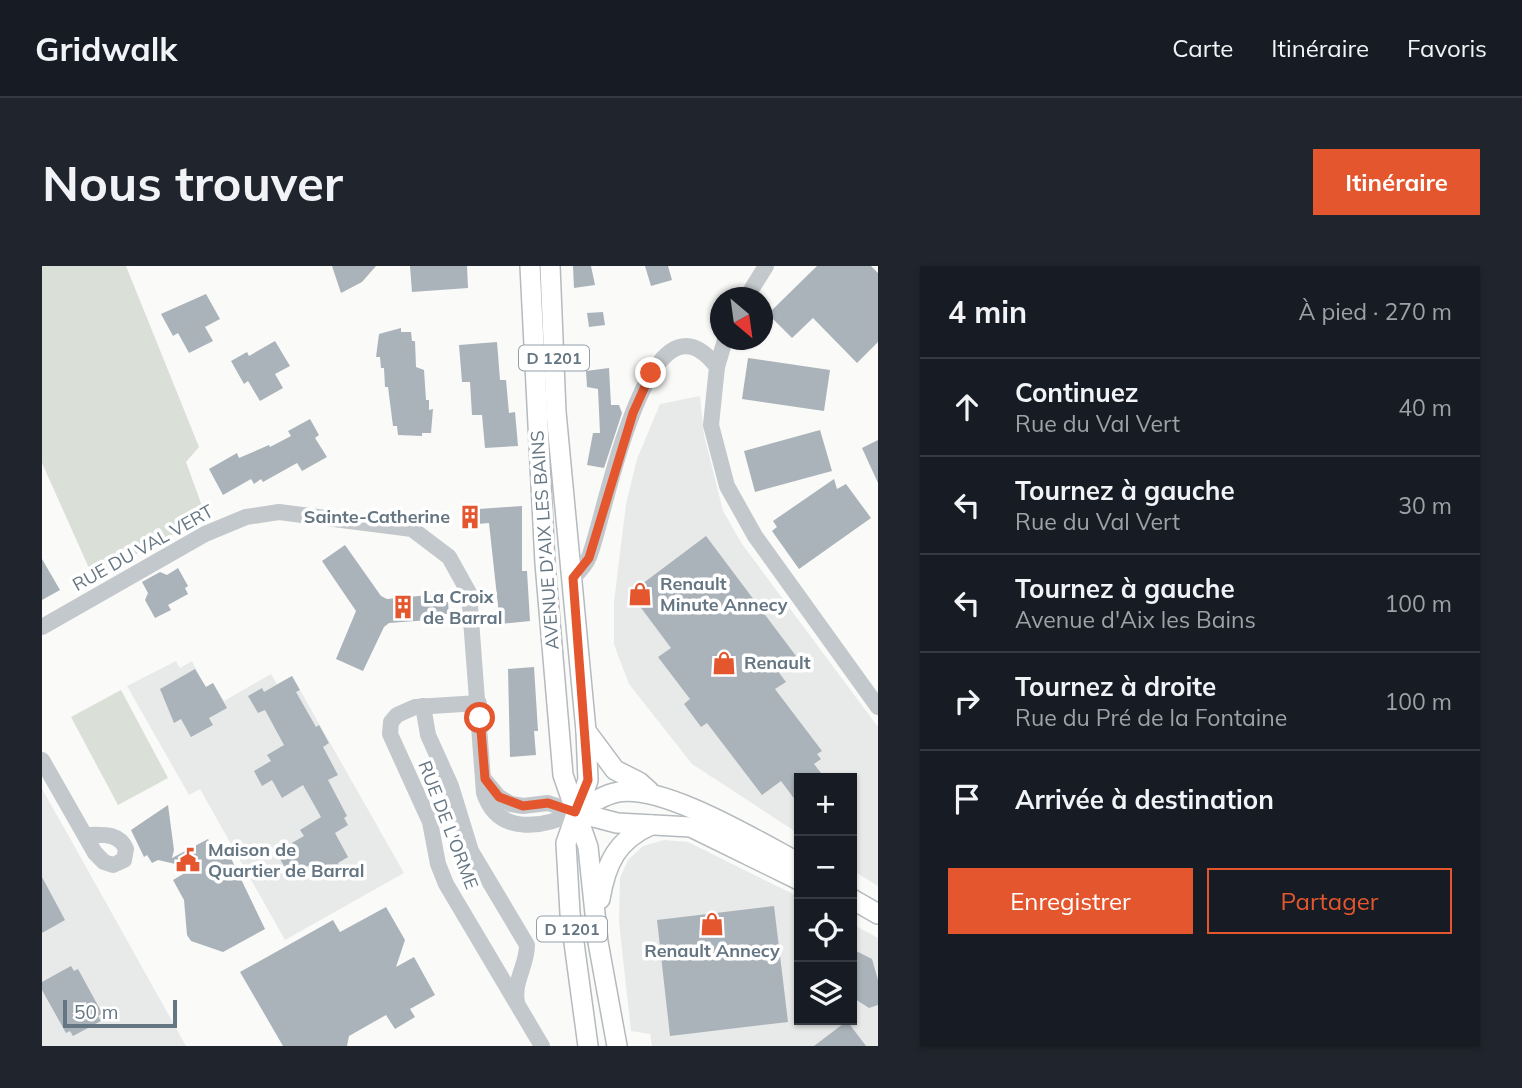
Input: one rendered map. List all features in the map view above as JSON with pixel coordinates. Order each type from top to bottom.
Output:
[{"type":"main road","name":"AVENUE D'AIX LES BAINS","points":[[530,266],[532,358],[546,574],[564,775],[588,847],[596,920],[617,1046]]},
{"type":"main road","name":"AVENUE D'AIX LES BAINS","points":[[550,266],[556,412],[586,731],[588,780],[566,843],[578,987],[588,1046]]},
{"type":"main road","points":[[586,731],[615,770],[639,782],[652,794]]},
{"type":"main road","points":[[575,812],[614,792],[652,794],[715,819],[794,860]]},
{"type":"main road","points":[[575,812],[617,823],[691,827],[794,878]]},
{"type":"main road","points":[[596,920],[604,877],[612,854],[624,840],[655,823]]},
{"type":"main road","points":[[857,903],[878,914]]},
{"type":"street","points":[[753,287],[766,266]]},
{"type":"street","points":[[573,578],[589,558],[633,413],[655,366],[670,349],[682,344],[703,350],[717,367]]},
{"type":"street","points":[[722,350],[717,367],[711,425],[733,498],[755,536],[878,706]]},
{"type":"street","name":"RUE DU VAL VERT","points":[[42,627],[201,537],[246,517],[279,512],[412,529],[436,544],[449,557],[464,581],[472,607],[484,793],[490,805],[500,815],[515,823],[551,824],[575,812]]},
{"type":"street","name":"RUE DE L'ORME","points":[[479,703],[423,706],[397,715],[391,722],[390,734],[430,822],[438,864],[446,884],[517,1008],[542,1046]]},
{"type":"street","name":"RUE DE L'ORME","points":[[423,706],[428,735],[451,786],[471,851],[527,945],[526,958],[516,984],[517,1008]]},
{"type":"street","points":[[42,760],[85,835]]},
{"type":"shaded area","points":[[42,266],[126,266],[199,447],[186,462],[206,517],[93,577],[42,463]]},
{"type":"shaded area","points":[[700,396],[704,435],[723,511],[742,544],[878,727],[878,886],[857,873],[857,773],[794,773],[794,831],[692,764],[629,684],[614,644],[614,602],[626,504],[637,459],[660,404]]},
{"type":"shaded area","points":[[176,661],[180,668],[192,661],[205,687],[213,683],[224,701],[271,674],[277,684],[292,676],[404,873],[285,940],[200,789],[189,795],[127,686]]},
{"type":"shaded area","points":[[121,690],[168,778],[118,805],[71,717]]},
{"type":"shaded area","points":[[42,789],[67,833],[186,1046],[42,1046]]},
{"type":"shaded area","points":[[664,840],[688,842],[794,895],[794,1025],[857,1025],[857,927],[878,938],[878,1046],[652,1046],[650,1034],[631,1031],[619,922],[620,878],[628,860],[643,846]]},
{"type":"building","points":[[332,266],[376,266],[362,282],[341,293]]},
{"type":"building","points":[[410,266],[467,266],[468,288],[412,292]]},
{"type":"building","points":[[573,266],[591,266],[595,285],[574,288]]},
{"type":"building","points":[[645,266],[668,266],[672,280],[651,286]]},
{"type":"building","points":[[817,266],[871,266],[878,273],[878,342],[857,363],[813,318],[792,338],[773,319],[773,309]]},
{"type":"building","points":[[206,294],[220,319],[205,327],[213,341],[189,353],[178,333],[173,336],[161,314]]},
{"type":"building","points":[[603,312],[605,325],[589,327],[587,313]]},
{"type":"building","points":[[401,328],[401,332],[411,332],[412,341],[415,341],[416,367],[424,370],[426,400],[429,400],[429,410],[433,409],[431,433],[422,433],[422,436],[398,435],[397,426],[393,426],[384,368],[381,368],[380,357],[376,357],[379,334]]},
{"type":"building","points":[[275,341],[290,366],[275,374],[283,388],[260,401],[248,381],[244,384],[231,361],[247,352],[249,356]]},
{"type":"building","points":[[497,342],[500,380],[506,380],[509,413],[515,412],[518,446],[485,448],[482,415],[472,415],[470,382],[462,382],[459,345]]},
{"type":"building","points":[[748,358],[830,370],[824,411],[742,399]]},
{"type":"building","points":[[609,368],[611,405],[619,405],[622,413],[604,468],[587,465],[593,433],[600,433],[598,389],[587,387],[586,371]]},
{"type":"building","points":[[310,419],[319,435],[315,438],[327,457],[302,471],[297,463],[263,482],[261,479],[254,484],[251,479],[223,495],[209,469],[237,453],[239,458],[269,445],[270,447],[291,436],[288,431]]},
{"type":"building","points":[[820,430],[832,471],[755,492],[744,451]]},
{"type":"building","points":[[878,440],[878,483],[862,448]]},
{"type":"building","points":[[834,479],[837,489],[846,484],[871,518],[799,569],[772,531],[777,527],[773,521]]},
{"type":"building","points":[[522,506],[522,571],[527,571],[530,621],[500,624],[489,523],[466,525],[465,510]]},
{"type":"building","name":"Renault","points":[[706,536],[796,656],[777,670],[786,682],[775,689],[822,751],[817,754],[821,759],[814,764],[821,773],[794,773],[794,798],[781,781],[762,795],[707,723],[701,727],[684,704],[690,699],[658,657],[671,648],[630,593]]},
{"type":"building","name":"La Croix de Barral","points":[[345,545],[381,596],[387,599],[440,594],[441,603],[448,602],[449,614],[442,614],[442,619],[389,623],[384,627],[363,671],[336,659],[356,611],[322,561]]},
{"type":"building","points":[[42,559],[60,590],[42,600]]},
{"type":"building","points":[[178,568],[188,586],[185,588],[188,594],[168,605],[171,610],[155,618],[145,600],[148,593],[142,582],[160,572],[167,575]]},
{"type":"building","points":[[534,667],[538,731],[534,731],[536,755],[510,757],[508,669]]},
{"type":"building","points":[[195,669],[206,687],[213,683],[227,708],[209,718],[213,725],[191,737],[181,719],[174,723],[160,689]]},
{"type":"building","points":[[292,676],[300,690],[296,692],[316,727],[319,725],[329,743],[323,747],[338,775],[328,780],[347,816],[344,818],[348,825],[335,833],[348,857],[338,863],[342,870],[327,879],[317,861],[290,876],[280,859],[293,851],[290,844],[304,836],[300,830],[321,817],[303,785],[282,798],[272,780],[262,786],[254,771],[271,761],[267,755],[284,745],[265,710],[258,713],[248,696],[262,688],[264,692]]},
{"type":"building","points":[[168,805],[174,850],[172,858],[208,839],[217,856],[227,850],[265,929],[223,952],[191,941],[187,935],[184,900],[173,880],[193,868],[158,860],[152,863],[147,855],[144,857],[131,830]]},
{"type":"building","points":[[42,877],[65,920],[42,933]]},
{"type":"building","points":[[774,906],[788,1022],[670,1036],[657,920]]},
{"type":"building","points":[[386,907],[405,940],[396,967],[414,957],[435,995],[410,1009],[415,1017],[395,1029],[386,1015],[349,1036],[347,1046],[283,1046],[240,972],[333,920],[340,932]]},
{"type":"building","points":[[857,952],[872,959],[878,980],[878,1005],[869,1008],[857,1000]]},
{"type":"building","points":[[71,966],[74,971],[78,969],[102,1013],[98,1016],[101,1021],[73,1036],[70,1031],[66,1033],[42,990],[42,982]]},
{"type":"building","points":[[842,1025],[850,1025],[866,1046],[814,1046]]},
{"type":"place","name":"Sainte-Catherine","points":[[470,517]]},
{"type":"place","name":"Renault Minute Annecy","points":[[640,594]]},
{"type":"place","name":"La Croix de Barral","points":[[403,607]]},
{"type":"place","name":"Renault","points":[[724,663]]},
{"type":"place","name":"Maison de Quartier de Barral","points":[[188,860]]},
{"type":"place","name":"Renault Annecy","points":[[712,924]]},
{"type":"route","points":[[480,718],[485,779],[499,797],[511,804],[523,806],[548,803],[575,812],[588,780],[573,578],[589,558],[633,413],[651,373]]}]
